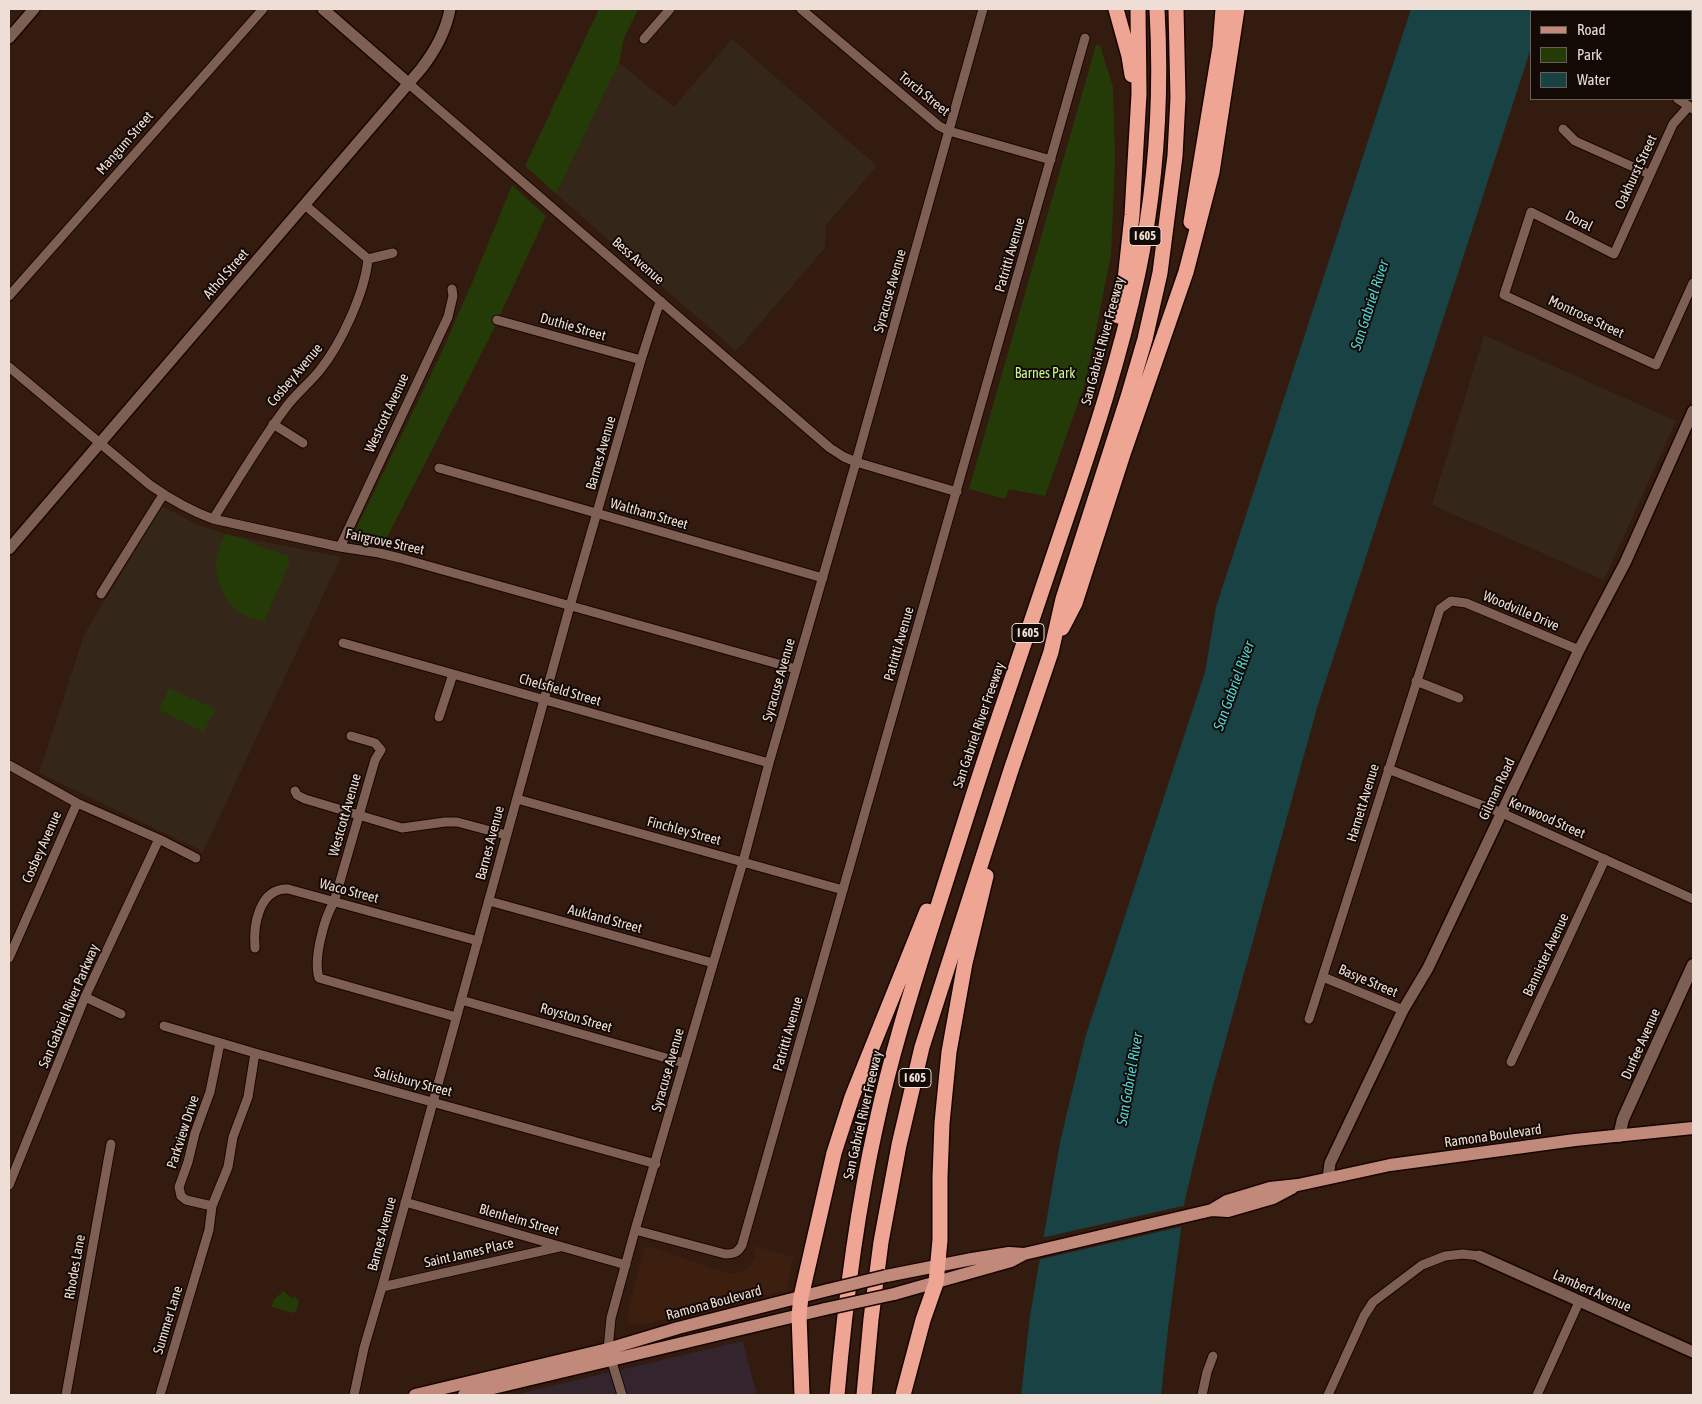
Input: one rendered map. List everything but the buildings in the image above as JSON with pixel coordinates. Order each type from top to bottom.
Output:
[{"type":"highway","points":[[1116,9],[1129,56],[1136,136]]},
{"type":"highway","points":[[1087,456],[1125,280],[1132,215],[1139,94],[1138,9]]},
{"type":"highway","name":"San Gabriel River Freeway","points":[[837,1395],[850,1267],[862,1197],[876,1125],[902,1021],[968,810],[1087,456],[1123,339],[1139,271],[1148,220],[1159,99],[1160,46],[1157,9]]},
{"type":"highway","name":"I 605","points":[[864,1395],[881,1242],[899,1145],[922,1047],[1051,652],[1063,599],[1145,339],[1160,273],[1175,156],[1178,98],[1176,9]]},
{"type":"highway","points":[[1175,302],[1195,200],[1222,32],[1223,9]]},
{"type":"highway","points":[[1051,652],[1075,603],[1123,454],[1186,272],[1212,172],[1237,9]]},
{"type":"highway","points":[[903,1395],[923,1320],[936,1283],[942,1132],[949,1052],[966,963],[1011,770]]},
{"type":"highway","points":[[802,1395],[801,1297],[834,1153],[852,1097],[968,810]]},
{"type":"main road","name":"Durfee Avenue","points":[[1619,1136],[1623,1119],[1693,965]]},
{"type":"main road","name":"Ramona Boulevard","points":[[415,1395],[894,1294],[1011,1261],[1024,1254],[1206,1211],[1228,1211],[1272,1198],[1298,1185],[1390,1165],[1575,1140],[1693,1128]]},
{"type":"main road","name":"Ramona Boulevard","points":[[464,1395],[610,1354],[678,1328],[828,1290],[938,1264],[1009,1253],[1024,1254]]},
{"type":"street","points":[[9,38],[34,9]]},
{"type":"street","name":"Mangum Street","points":[[9,296],[263,9]]},
{"type":"street","name":"Bess Avenue","points":[[324,9],[830,448],[856,462],[957,492]]},
{"type":"street","name":"Athol Street","points":[[9,549],[431,56],[444,31],[450,9]]},
{"type":"street","points":[[644,39],[670,9]]},
{"type":"street","name":"Torch Street","points":[[802,9],[939,126],[948,131],[1051,160]]},
{"type":"street","name":"Syracuse Avenue","points":[[610,1354],[612,1318],[635,1230],[656,1164],[743,862],[769,763],[856,462],[983,9]]},
{"type":"street","name":"Patritti Avenue","points":[[635,1230],[713,1252],[733,1254],[742,1245],[1085,38]]},
{"type":"street","points":[[1680,100],[1691,107]]},
{"type":"street","name":"Oakhurst Street","points":[[1614,254],[1673,124],[1691,107]]},
{"type":"street","points":[[1563,130],[1575,141],[1649,174]]},
{"type":"street","points":[[305,205],[368,259],[393,253]]},
{"type":"street","name":"Doral","points":[[1504,295],[1531,212],[1614,254]]},
{"type":"street","name":"Cosbey Avenue","points":[[213,519],[285,407],[319,372],[340,341],[367,274],[368,259]]},
{"type":"street","name":"Montrose Street","points":[[1504,295],[1656,365],[1693,284]]},
{"type":"street","name":"Westcott Avenue","points":[[340,547],[448,317],[453,296],[452,289]]},
{"type":"street","name":"Barnes Avenue","points":[[354,1395],[364,1348],[570,606],[641,360],[661,301]]},
{"type":"street","name":"Duthie Street","points":[[498,320],[641,360]]},
{"type":"street","name":"Fairgrove Street","points":[[9,367],[163,494],[196,513],[213,519],[340,547],[393,556],[796,669]]},
{"type":"street","name":"Gilman Road","points":[[1328,1178],[1330,1164],[1403,1010],[1428,968],[1579,650],[1625,563],[1693,411]]},
{"type":"street","name":"Cosbey Avenue","points":[[274,424],[303,443]]},
{"type":"street","name":"Waltham Street","points":[[439,468],[823,578]]},
{"type":"street","points":[[100,594],[163,494]]},
{"type":"street","name":"Woodville Drive","points":[[1452,601],[1466,603],[1579,650]]},
{"type":"street","name":"Harnett Avenue","points":[[1309,1019],[1440,609],[1452,601]]},
{"type":"street","name":"Chelsfield Street","points":[[342,643],[769,763]]},
{"type":"street","points":[[439,718],[452,674]]},
{"type":"street","points":[[1416,681],[1458,698]]},
{"type":"street","name":"Westcott Avenue","points":[[351,736],[375,743],[381,750],[376,760],[330,910],[316,959],[316,971],[319,978],[456,1017]]},
{"type":"street","points":[[9,765],[77,803],[159,839],[196,858]]},
{"type":"street","name":"Kerrwood Street","points":[[1388,768],[1502,813],[1693,899]]},
{"type":"street","points":[[295,791],[305,799],[402,828],[457,822],[506,835]]},
{"type":"street","name":"Finchley Street","points":[[517,799],[843,890]]},
{"type":"street","name":"Cosbey Avenue","points":[[9,958],[77,803]]},
{"type":"street","name":"San Gabriel River Parkway","points":[[9,1185],[86,997],[159,839]]},
{"type":"street","name":"Bannister Avenue","points":[[1511,1062],[1605,859]]},
{"type":"street","name":"Waco Street","points":[[255,948],[254,935],[261,906],[266,897],[280,889],[288,889],[478,941]]},
{"type":"street","name":"Aukland Street","points":[[489,901],[713,963]]},
{"type":"street","name":"Basye Street","points":[[1323,977],[1403,1010]]},
{"type":"street","points":[[86,997],[121,1014]]},
{"type":"street","name":"Royston Street","points":[[461,1000],[684,1063]]},
{"type":"street","name":"Salisbury Street","points":[[164,1026],[656,1164]]},
{"type":"street","name":"Parkview Drive","points":[[212,1206],[186,1200],[181,1196],[179,1187],[188,1162],[195,1133],[210,1092],[220,1043]]},
{"type":"street","points":[[212,1206],[228,1167],[233,1136],[248,1097],[255,1053]]},
{"type":"street","name":"Rhodes Lane","points":[[66,1395],[111,1144]]},
{"type":"street","name":"Blenheim Street","points":[[405,1202],[626,1265]]},
{"type":"street","name":"Summer Lane","points":[[160,1395],[209,1230],[212,1206]]},
{"type":"street","name":"Saint James Place","points":[[382,1287],[562,1246]]},
{"type":"street","points":[[1328,1395],[1364,1316],[1373,1302],[1422,1265],[1445,1256],[1463,1254],[1479,1256]]},
{"type":"street","name":"Lambert Avenue","points":[[1479,1256],[1693,1352]]},
{"type":"street","points":[[1536,1395],[1579,1302]]},
{"type":"street","points":[[610,1354],[622,1395]]},
{"type":"street","points":[[1202,1395],[1213,1356]]},
{"type":"shaded area","points":[[732,39],[877,166],[826,225],[825,248],[736,351],[556,194],[619,63],[674,107]]},
{"type":"shaded area","points":[[1484,335],[1676,421],[1604,580],[1432,505]]},
{"type":"shaded area","points":[[162,506],[196,524],[225,534],[341,557],[202,854],[198,849],[39,773],[84,635]]},
{"type":"shaded area","points":[[755,1246],[793,1257],[787,1290],[648,1323],[636,1325],[629,1322],[627,1315],[646,1247],[652,1247],[717,1270],[735,1274],[748,1268],[755,1259]]},
{"type":"shaded area","points":[[743,1341],[757,1395],[513,1395]]},
{"type":"green space","points":[[599,9],[638,9],[624,38],[619,63],[556,194],[525,166]]},
{"type":"green space","name":"Barnes Park","points":[[1096,45],[1100,45],[1113,87],[1115,158],[1111,255],[1085,384],[1045,496],[1009,489],[1005,499],[969,489]]},
{"type":"green space","points":[[512,185],[546,216],[489,339],[383,545],[352,537],[439,358]]},
{"type":"green space","points":[[225,534],[247,540],[250,543],[288,556],[290,563],[264,621],[253,619],[234,608],[222,592],[216,571],[216,560]]},
{"type":"green space","points":[[169,688],[215,709],[204,732],[159,710]]},
{"type":"green space","points":[[283,1291],[292,1298],[294,1296],[299,1301],[296,1311],[293,1313],[272,1307],[273,1301]]},
{"type":"water","name":"San Gabriel River","points":[[1411,9],[1544,9],[1530,10],[1530,51],[1317,708],[1210,1097],[1185,1199],[1161,1395],[1021,1395],[1030,1316],[1060,1142],[1085,1038],[1205,672],[1216,607]]},
{"type":"pier","points":[[1187,1205],[1184,1226],[1037,1260],[1041,1238]]}]
